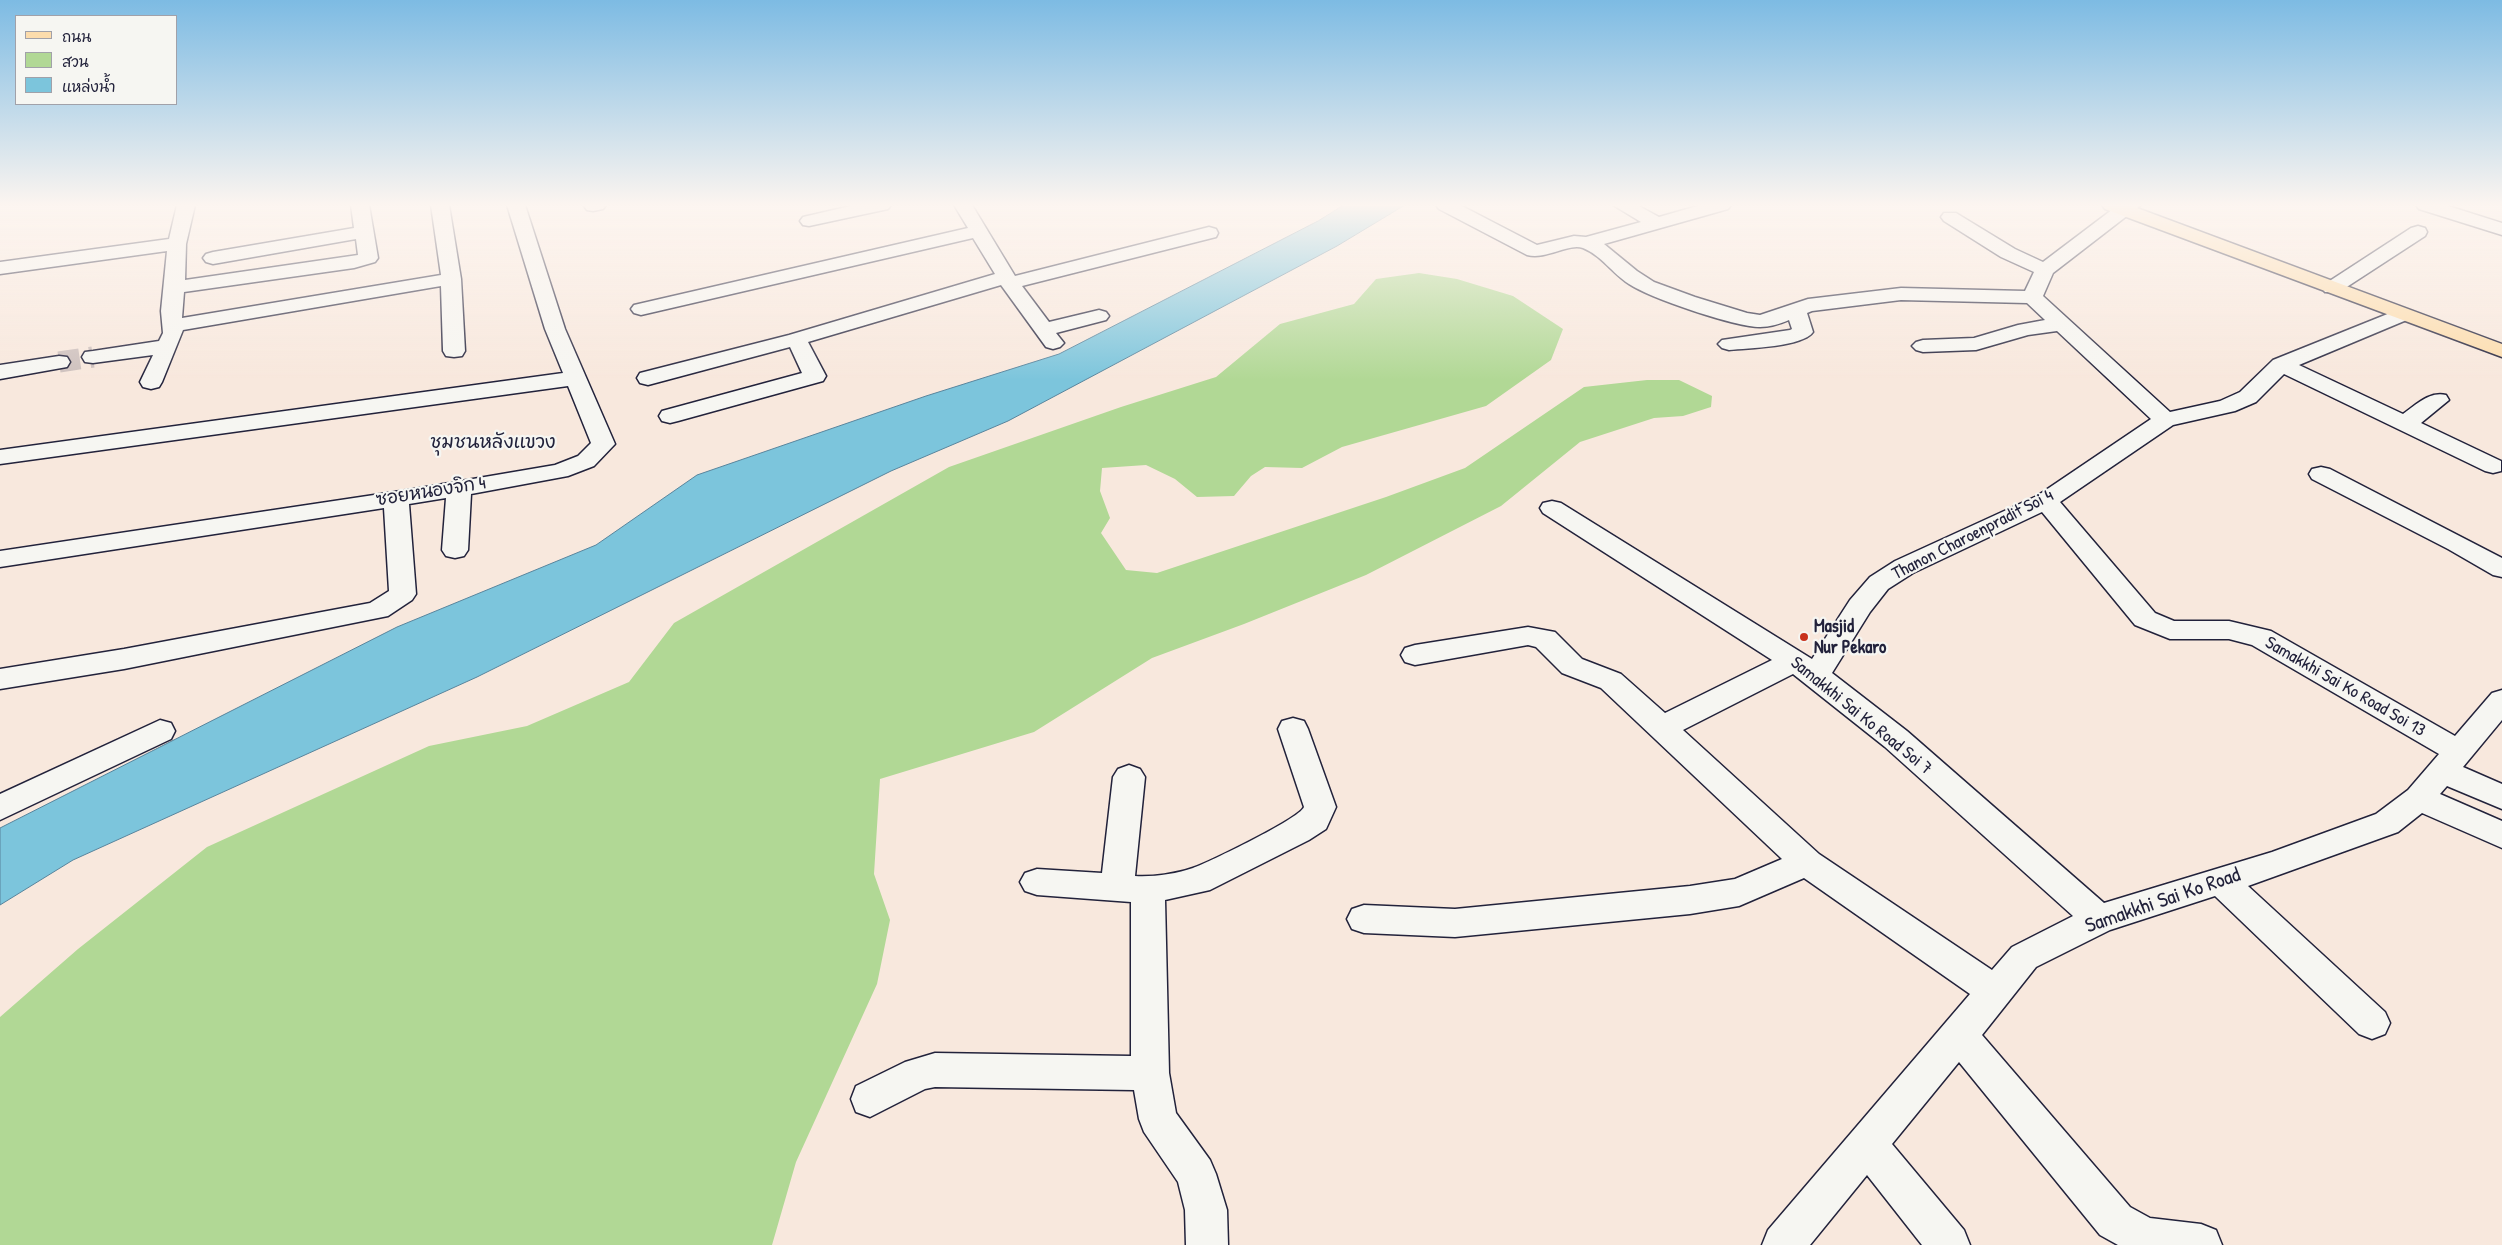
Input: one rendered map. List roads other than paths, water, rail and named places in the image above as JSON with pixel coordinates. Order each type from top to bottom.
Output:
[{"type":"main road","points":[[2267,263],[2502,351]]},
{"type":"street","points":[[0,268],[36,263]]},
{"type":"street","points":[[151,382],[171,336],[170,311],[175,287],[176,263]]},
{"type":"street","points":[[175,287],[346,263]]},
{"type":"street","points":[[449,263],[454,351]]},
{"type":"street","name":"ซอยหนองจิก 4","points":[[0,559],[395,499],[560,471],[586,461],[603,444],[555,329],[534,263]]},
{"type":"street","points":[[641,309],[839,263]]},
{"type":"street","points":[[998,263],[1048,337],[1099,316]]},
{"type":"street","points":[[648,378],[1008,280],[1080,263]]},
{"type":"street","points":[[1613,263],[1650,287],[1744,318],[1760,321],[1774,320],[1808,305],[1901,294],[2032,296],[2165,420]]},
{"type":"street","points":[[2030,263],[2045,270]]},
{"type":"street","points":[[2032,296],[2045,270],[2053,263]]},
{"type":"street","points":[[2332,288],[2370,263]]},
{"type":"street","points":[[93,357],[171,336],[451,280]]},
{"type":"street","points":[[1729,344],[1794,336],[1803,332],[1795,310]]},
{"type":"street","name":"Thanon Charoenpradit Soi 4","points":[[1805,668],[1880,583],[1904,567],[2046,501],[2165,420],[2227,406],[2248,397],[2281,366],[2402,314]]},
{"type":"street","points":[[1923,346],[1976,344],[2025,329],[2062,324]]},
{"type":"street","points":[[670,416],[815,376],[796,339]]},
{"type":"street","points":[[0,372],[59,362]]},
{"type":"street","points":[[2281,366],[2493,466]]},
{"type":"street","points":[[0,457],[576,378]]},
{"type":"street","points":[[2404,424],[2438,400]]},
{"type":"street","points":[[2322,474],[2457,543],[2502,569]]},
{"type":"street","points":[[455,550],[459,488]]},
{"type":"street","points":[[0,679],[124,659],[378,610],[404,594],[398,513],[395,499]]},
{"type":"street","name":"Samakkhi Sai Ko Road Soi 13","points":[[2046,501],[2145,619],[2170,630],[2229,630],[2261,638],[2451,761],[2502,797]]},
{"type":"street","name":"Samakkhi Sai Ko Road Soi 7","points":[[1552,508],[1805,668],[1896,739],[2099,919]]},
{"type":"street","points":[[1415,655],[1528,636],[1537,636],[1545,639],[1572,666],[1611,681],[1807,862],[1994,991]]},
{"type":"street","points":[[1663,727],[1805,668]]},
{"type":"street","name":"Samakkhi Sai Ko Road","points":[[1783,1245],[2024,957],[2099,919],[2279,863],[2387,823],[2420,798],[2502,700]]},
{"type":"street","points":[[1037,882],[1133,888],[1198,881],[1298,831],[1315,820],[1320,806],[1293,729]]},
{"type":"street","points":[[0,808],[160,731]]},
{"type":"street","points":[[1129,777],[1133,888],[1150,1073],[1158,1119],[1196,1174],[1206,1210],[1207,1245]]},
{"type":"street","points":[[2420,798],[2502,835]]},
{"type":"street","points":[[1364,919],[1455,923],[1690,900],[1739,892],[1807,862]]},
{"type":"street","points":[[2222,881],[2372,1023]]},
{"type":"street","points":[[1958,1035],[2003,1085],[2092,1196],[2116,1221],[2146,1238],[2201,1245]]},
{"type":"street","points":[[870,1099],[918,1074],[935,1070],[1150,1073]]},
{"type":"street","points":[[1868,1144],[1949,1245]]},
{"type":"water","points":[[1236,263],[1305,263],[1008,421],[891,471],[477,677],[73,860],[0,905],[0,828],[397,627],[596,545],[697,475],[926,396],[1059,354]]},
{"type":"tunnel","points":[[59,362],[93,357]]},
{"type":"place","name":"Masjid Nur Pekaro","points":[[1804,637]]},
{"type":"district","name":"ชุมชนหลังแขวง","points":[[493,443]]}]
